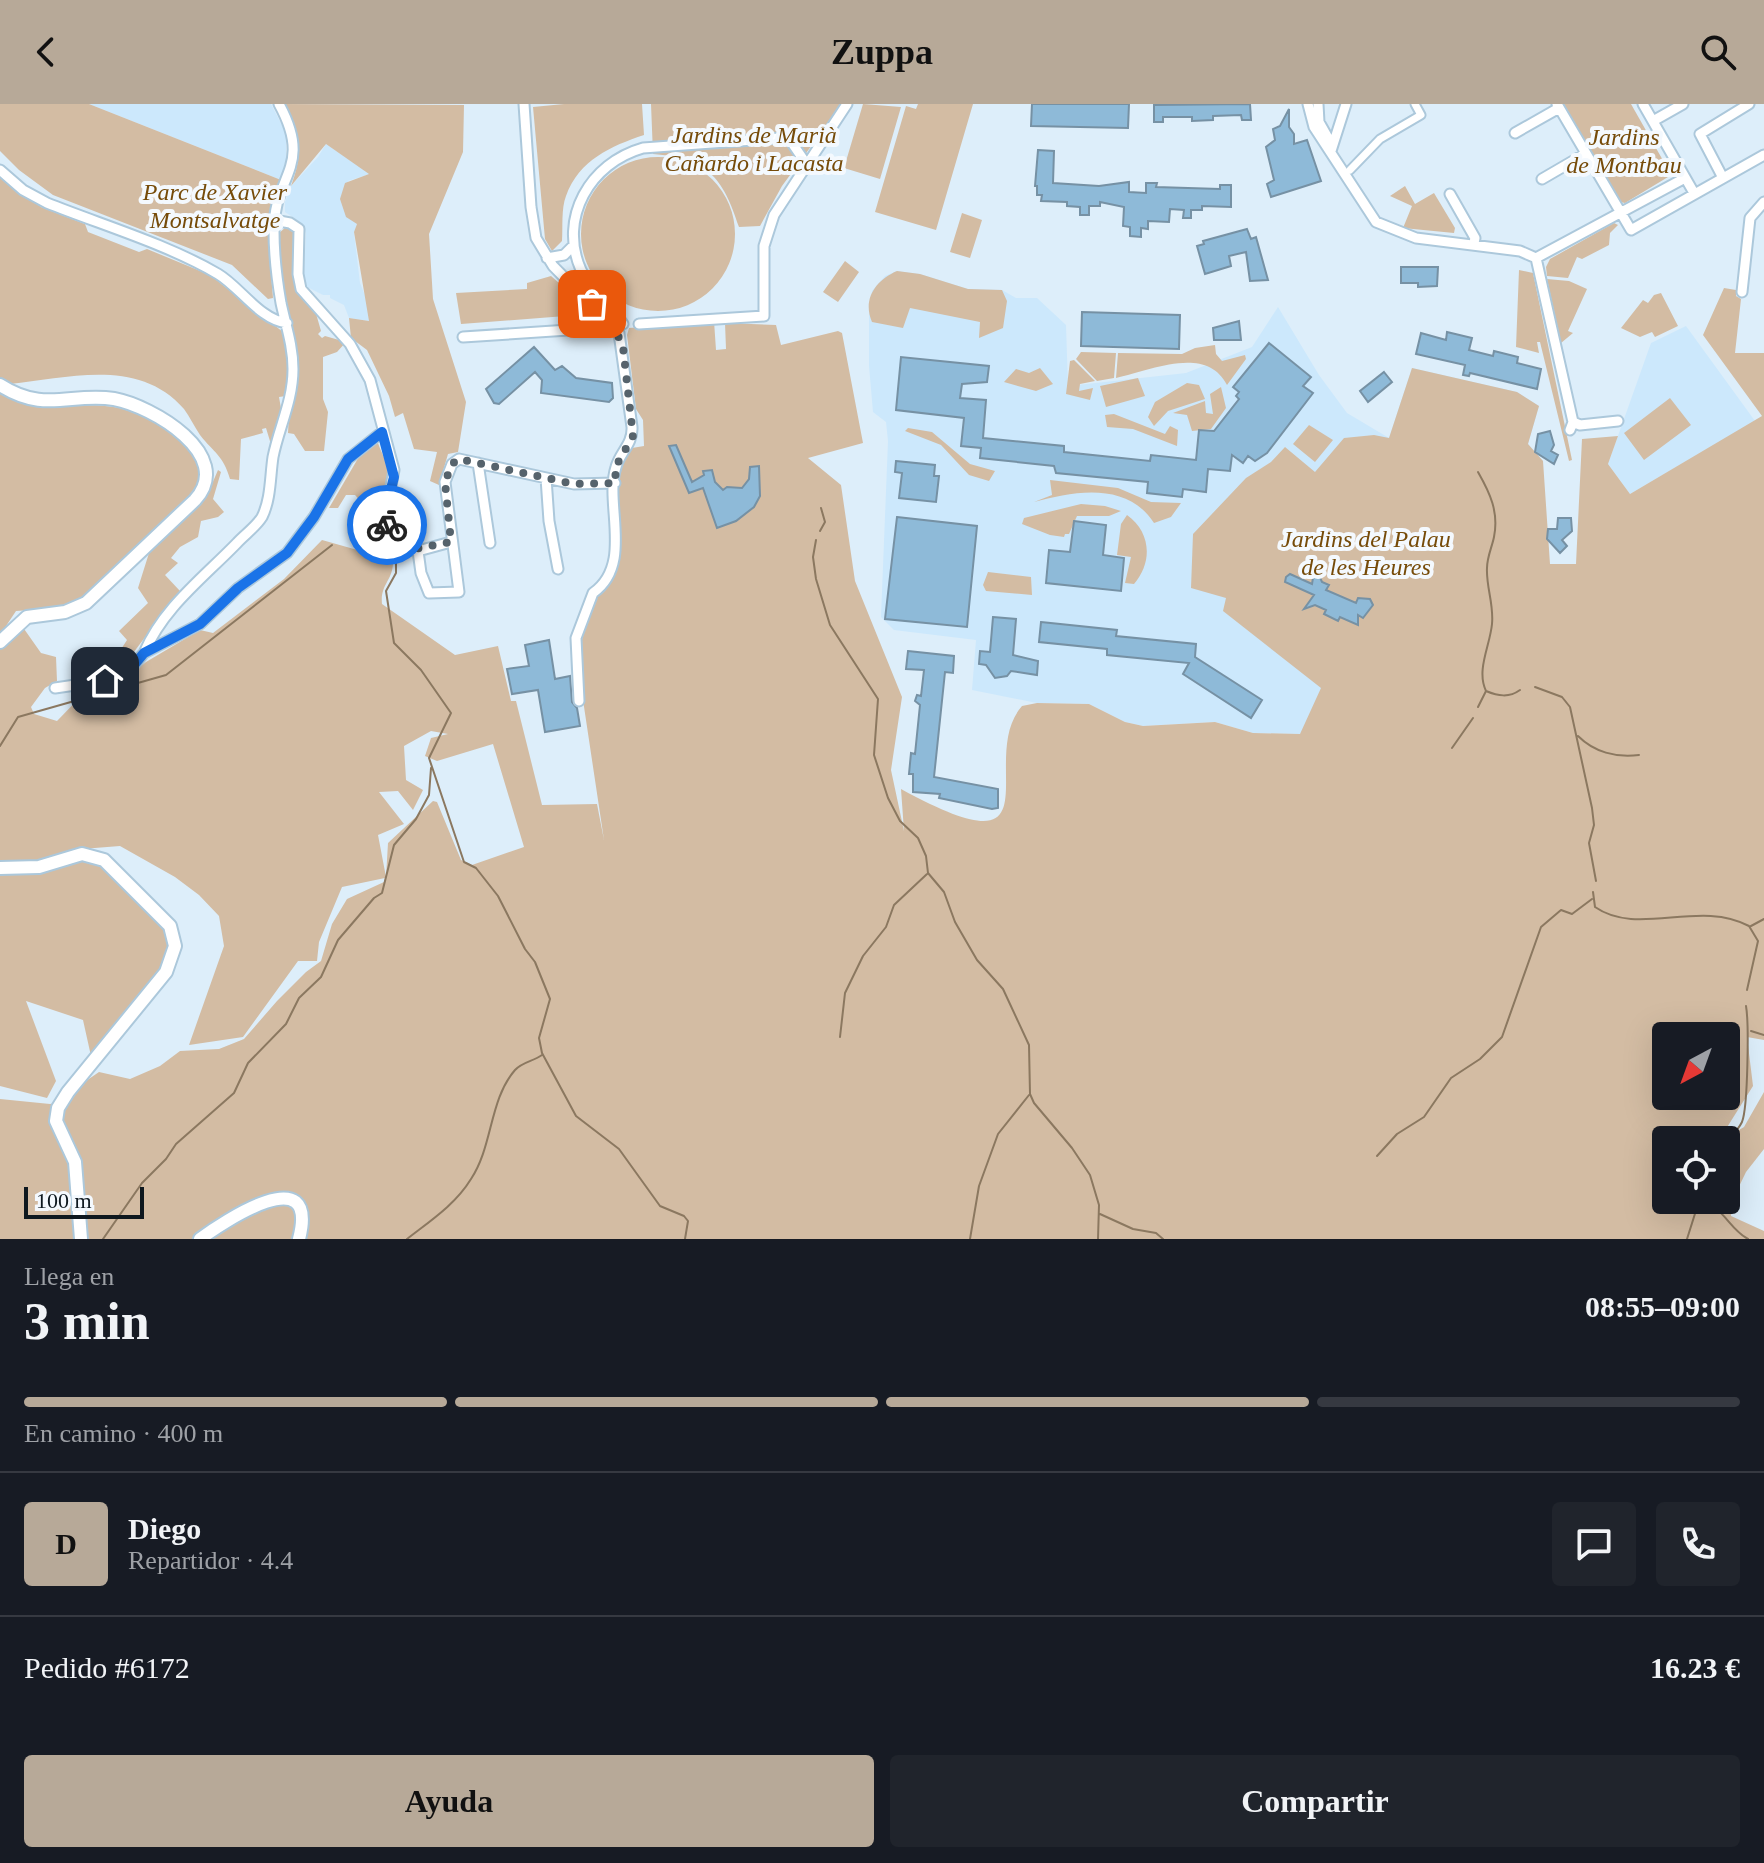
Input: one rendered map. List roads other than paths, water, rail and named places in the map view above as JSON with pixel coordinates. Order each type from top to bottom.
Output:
[{"type":"street","points":[[55,688],[123,678],[144,653],[154,629],[190,587],[260,520],[264,512],[292,384],[292,344],[282,308],[274,220],[295,152],[292,131],[279,104]]},
{"type":"street","points":[[524,104],[532,221],[536,238],[547,258],[619,325]]},
{"type":"street","points":[[639,324],[764,316],[764,246],[774,215],[847,104]]},
{"type":"street","points":[[1308,104],[1314,127],[1332,148]]},
{"type":"street","points":[[1318,104],[1319,122],[1332,148],[1369,216],[1381,226],[1416,238],[1474,243],[1520,251],[1536,258]]},
{"type":"street","points":[[1332,148],[1346,104]]},
{"type":"street","points":[[1350,170],[1380,139],[1421,115],[1415,104]]},
{"type":"street","points":[[1643,104],[1694,193]]},
{"type":"street","points":[[1653,121],[1683,104]]},
{"type":"street","points":[[1723,178],[1700,134],[1749,104]]},
{"type":"street","points":[[1515,133],[1558,106],[1631,230],[1764,155]]},
{"type":"street","points":[[579,701],[576,638],[593,593],[599,589],[615,559],[616,466],[633,436],[619,325],[590,285],[573,246],[580,199],[598,173],[617,159],[643,148],[739,140],[826,138]]},
{"type":"street","points":[[790,140],[803,159],[802,172]]},
{"type":"street","points":[[1542,179],[1585,154]]},
{"type":"street","points":[[0,170],[23,190],[47,203],[204,266],[270,317],[287,323]]},
{"type":"street","points":[[1536,258],[1685,178]]},
{"type":"street","points":[[1450,194],[1475,238],[1474,243]]},
{"type":"street","points":[[1742,292],[1750,218],[1764,202]]},
{"type":"street","points":[[274,220],[290,223],[299,229],[298,274],[301,289],[343,334],[370,380],[394,477],[386,509],[387,524],[394,537],[410,550],[418,551],[451,542]]},
{"type":"street","points":[[547,258],[564,255],[573,246]]},
{"type":"street","points":[[1536,258],[1572,426],[1618,421]]},
{"type":"street","points":[[251,300],[269,309],[282,308]]},
{"type":"street","points":[[463,337],[619,325]]},
{"type":"street","points":[[0,385],[25,397],[44,401],[102,398],[128,403],[189,439],[201,454],[207,473],[199,495],[86,603],[65,612],[27,617],[0,642]]},
{"type":"street","points":[[144,653],[200,624],[238,588],[287,553],[314,517],[348,459],[382,432]]},
{"type":"street","points":[[418,551],[421,573],[429,593],[459,592],[445,482],[452,464],[459,459],[574,484],[615,483]]},
{"type":"street","points":[[478,463],[490,543]]},
{"type":"street","points":[[546,478],[549,521],[558,569]]},
{"type":"street","points":[[0,868],[39,867],[82,854],[99,857],[162,915],[173,933],[174,952],[166,972],[58,1108],[57,1126],[76,1167],[81,1239]]},
{"type":"street","points":[[200,1239],[244,1210],[281,1199],[294,1204],[301,1214],[299,1239]]},
{"type":"waterway","points":[[1478,472],[1490,495],[1495,519],[1487,564],[1492,617],[1483,683],[1486,691],[1499,695],[1520,690]]},
{"type":"waterway","points":[[820,531],[825,522],[821,508]]},
{"type":"waterway","points":[[816,540],[813,557],[816,579],[830,625],[878,699],[874,755],[888,798],[900,821],[918,838],[926,856],[928,873],[944,892],[955,922],[977,960],[1003,989],[1029,1045],[1030,1094],[1034,1103],[1090,1175],[1099,1205],[1098,1239]]},
{"type":"waterway","points":[[0,746],[18,717],[166,675],[332,545]]},
{"type":"waterway","points":[[396,559],[396,573],[386,591],[394,643],[421,670],[451,713],[429,758],[464,862],[476,868],[498,896],[535,962],[550,999],[539,1038],[542,1053],[576,1116],[619,1149],[660,1206],[684,1216],[688,1221],[685,1239]]},
{"type":"waterway","points":[[1535,687],[1562,697],[1570,707],[1592,808],[1594,825],[1589,843],[1596,881]]},
{"type":"waterway","points":[[1478,707],[1486,691]]},
{"type":"waterway","points":[[1452,748],[1473,718]]},
{"type":"waterway","points":[[1578,736],[1606,753],[1639,755]]},
{"type":"waterway","points":[[103,1239],[142,1183],[176,1144],[234,1093],[248,1063],[286,1024],[299,998],[321,977],[338,940],[374,898],[382,893],[394,845],[416,819],[429,795],[431,768]]},
{"type":"waterway","points":[[840,1037],[845,993],[863,956],[886,927],[894,905],[927,874]]},
{"type":"waterway","points":[[1593,892],[1595,907],[1630,919],[1710,916],[1749,926],[1758,941],[1747,990]]},
{"type":"waterway","points":[[1377,1156],[1397,1134],[1424,1117],[1451,1078],[1480,1059],[1502,1037],[1541,927],[1561,910],[1572,914],[1592,899]]},
{"type":"waterway","points":[[1751,926],[1764,919]]},
{"type":"waterway","points":[[1739,1126],[1746,1100],[1746,1006]]},
{"type":"waterway","points":[[1751,1031],[1764,1035]]},
{"type":"waterway","points":[[407,1239],[442,1212],[465,1188],[484,1152],[495,1109],[507,1082],[518,1067],[542,1055]]},
{"type":"waterway","points":[[970,1239],[979,1186],[998,1134],[1029,1095]]},
{"type":"waterway","points":[[1687,1239],[1699,1201],[1720,1212],[1748,1239]]},
{"type":"waterway","points":[[1100,1214],[1133,1229],[1156,1233],[1163,1239]]},
{"type":"park label","name":"Jardins de Marià Cañardo i Lacasta","points":[[754,149]]},
{"type":"park label","name":"Jardins de Montbau","points":[[1624,151]]},
{"type":"park label","name":"Parc de Xavier Montsalvatge","points":[[215,206]]},
{"type":"park label","name":"Jardins del Palau de les Heures","points":[[1366,553]]}]
